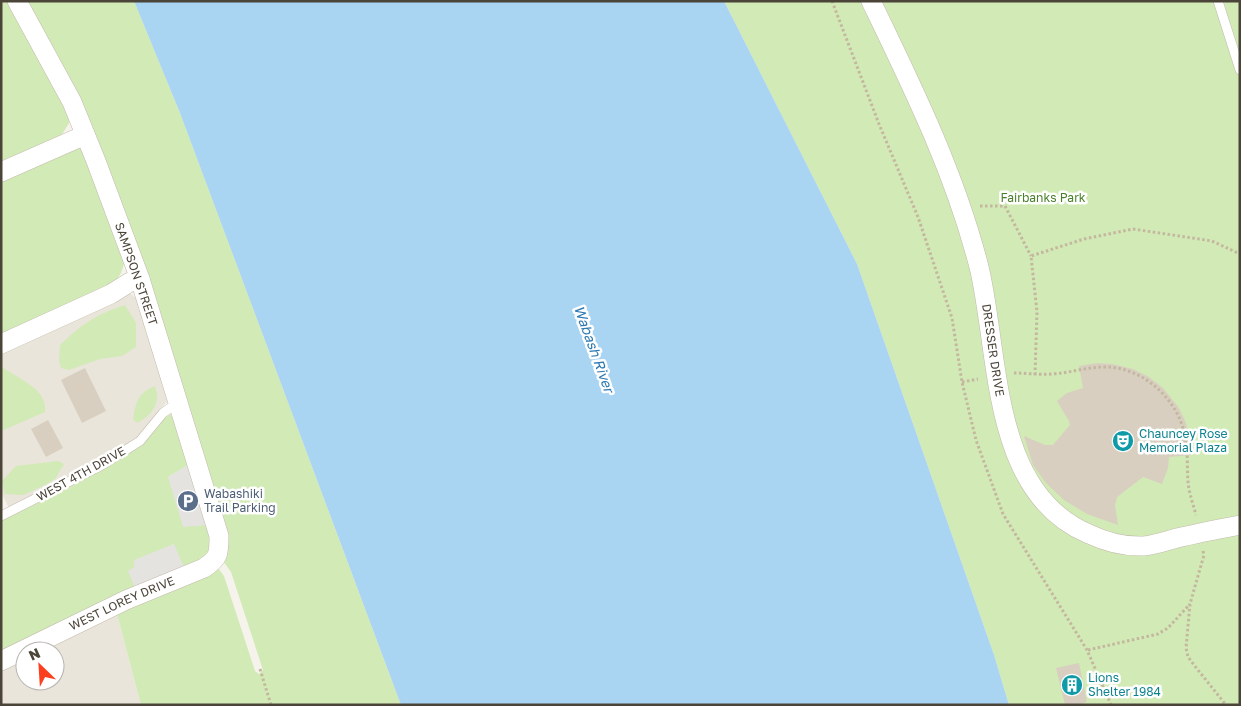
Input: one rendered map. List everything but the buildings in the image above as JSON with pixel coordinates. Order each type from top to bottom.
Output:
[{"type":"street","name":"SAMPSON STREET","points":[[17,1],[72,102],[140,279],[219,536],[218,554],[215,560]]},
{"type":"street","name":"DRESSER DRIVE","points":[[871,1],[930,124],[962,207],[979,269],[1008,435],[1023,471],[1045,504],[1073,528],[1111,544],[1144,546],[1240,525]]},
{"type":"street","points":[[1,172],[85,135]]},
{"type":"street","points":[[1,344],[111,294],[130,282],[140,279]]},
{"type":"street","name":"WEST LOREY DRIVE","points":[[1,661],[118,603],[204,568],[215,560]]},
{"type":"lane","points":[[1218,1],[1240,70]]},
{"type":"lane","name":"WEST 4TH DRIVE","points":[[1,516],[110,460],[140,441],[164,413],[178,406]]},
{"type":"path","points":[[832,1],[879,124],[918,217],[952,318],[962,382],[976,440],[1003,514],[1087,650],[1111,705]]},
{"type":"path","points":[[962,207],[1006,206],[1031,256],[1037,312],[1035,375]]},
{"type":"path","points":[[1031,256],[1084,239],[1133,229],[1212,240],[1240,254]]},
{"type":"path","points":[[962,382],[996,375],[1016,373],[1053,374],[1084,368],[1106,367],[1136,374],[1162,392],[1174,407],[1185,436],[1188,484],[1204,555],[1190,604],[1186,648],[1188,657],[1226,705]]},
{"type":"path","points":[[1087,650],[1158,634],[1168,628],[1190,604]]},
{"type":"path","points":[[260,669],[270,705]]},
{"type":"shaded area","points":[[129,293],[138,299],[169,399],[137,438],[104,460],[9,508],[1,492],[1,351]]},
{"type":"shaded area","name":"Wabashiki Trail Parking","points":[[190,464],[208,525],[183,527],[168,477]]},
{"type":"shaded area","points":[[174,544],[185,570],[135,588],[128,571],[134,567],[134,560]]},
{"type":"shaded area","points":[[116,610],[141,705],[1,705],[1,667],[15,660],[15,691],[65,691],[65,641],[53,641]]},
{"type":"green space","points":[[1,1],[10,1],[69,113],[69,123],[61,136],[1,166]]},
{"type":"green space","points":[[23,1],[134,1],[180,113],[401,705],[141,705],[116,610],[218,568],[224,576],[255,671],[259,674],[263,670],[231,572],[223,561],[183,407]]},
{"type":"green space","name":"Fairbanks Park","points":[[724,1],[1240,1],[1240,705],[1009,705],[994,655],[857,264]]},
{"type":"green space","points":[[81,144],[125,261],[121,273],[114,284],[1,338],[1,178]]},
{"type":"green space","points":[[125,305],[136,323],[136,347],[122,356],[100,359],[69,370],[61,368],[59,361],[60,345],[75,331],[90,321]]},
{"type":"green space","points":[[1,366],[37,390],[45,404],[45,412],[1,431]]},
{"type":"green space","points":[[155,386],[157,397],[155,407],[147,417],[137,423],[133,419],[139,398]]},
{"type":"green space","points":[[170,414],[190,464],[168,477],[208,525],[212,540],[207,556],[185,570],[173,544],[135,588],[29,641],[15,641],[15,648],[1,655],[1,521],[76,484],[107,466]]},
{"type":"green space","points":[[58,461],[64,464],[55,479],[23,495],[5,494],[2,481],[16,466]]},
{"type":"water","name":"Wabash River","points":[[134,1],[724,1],[857,264],[994,655],[1009,705],[401,705],[180,113]]},
{"type":"place","name":"Chauncey Rose Memorial Plaza","points":[[1123,441]]},
{"type":"place","name":"Wabashiki Trail Parking","points":[[188,501]]},
{"type":"place","name":"Lions Shelter 1984","points":[[1072,685]]}]
